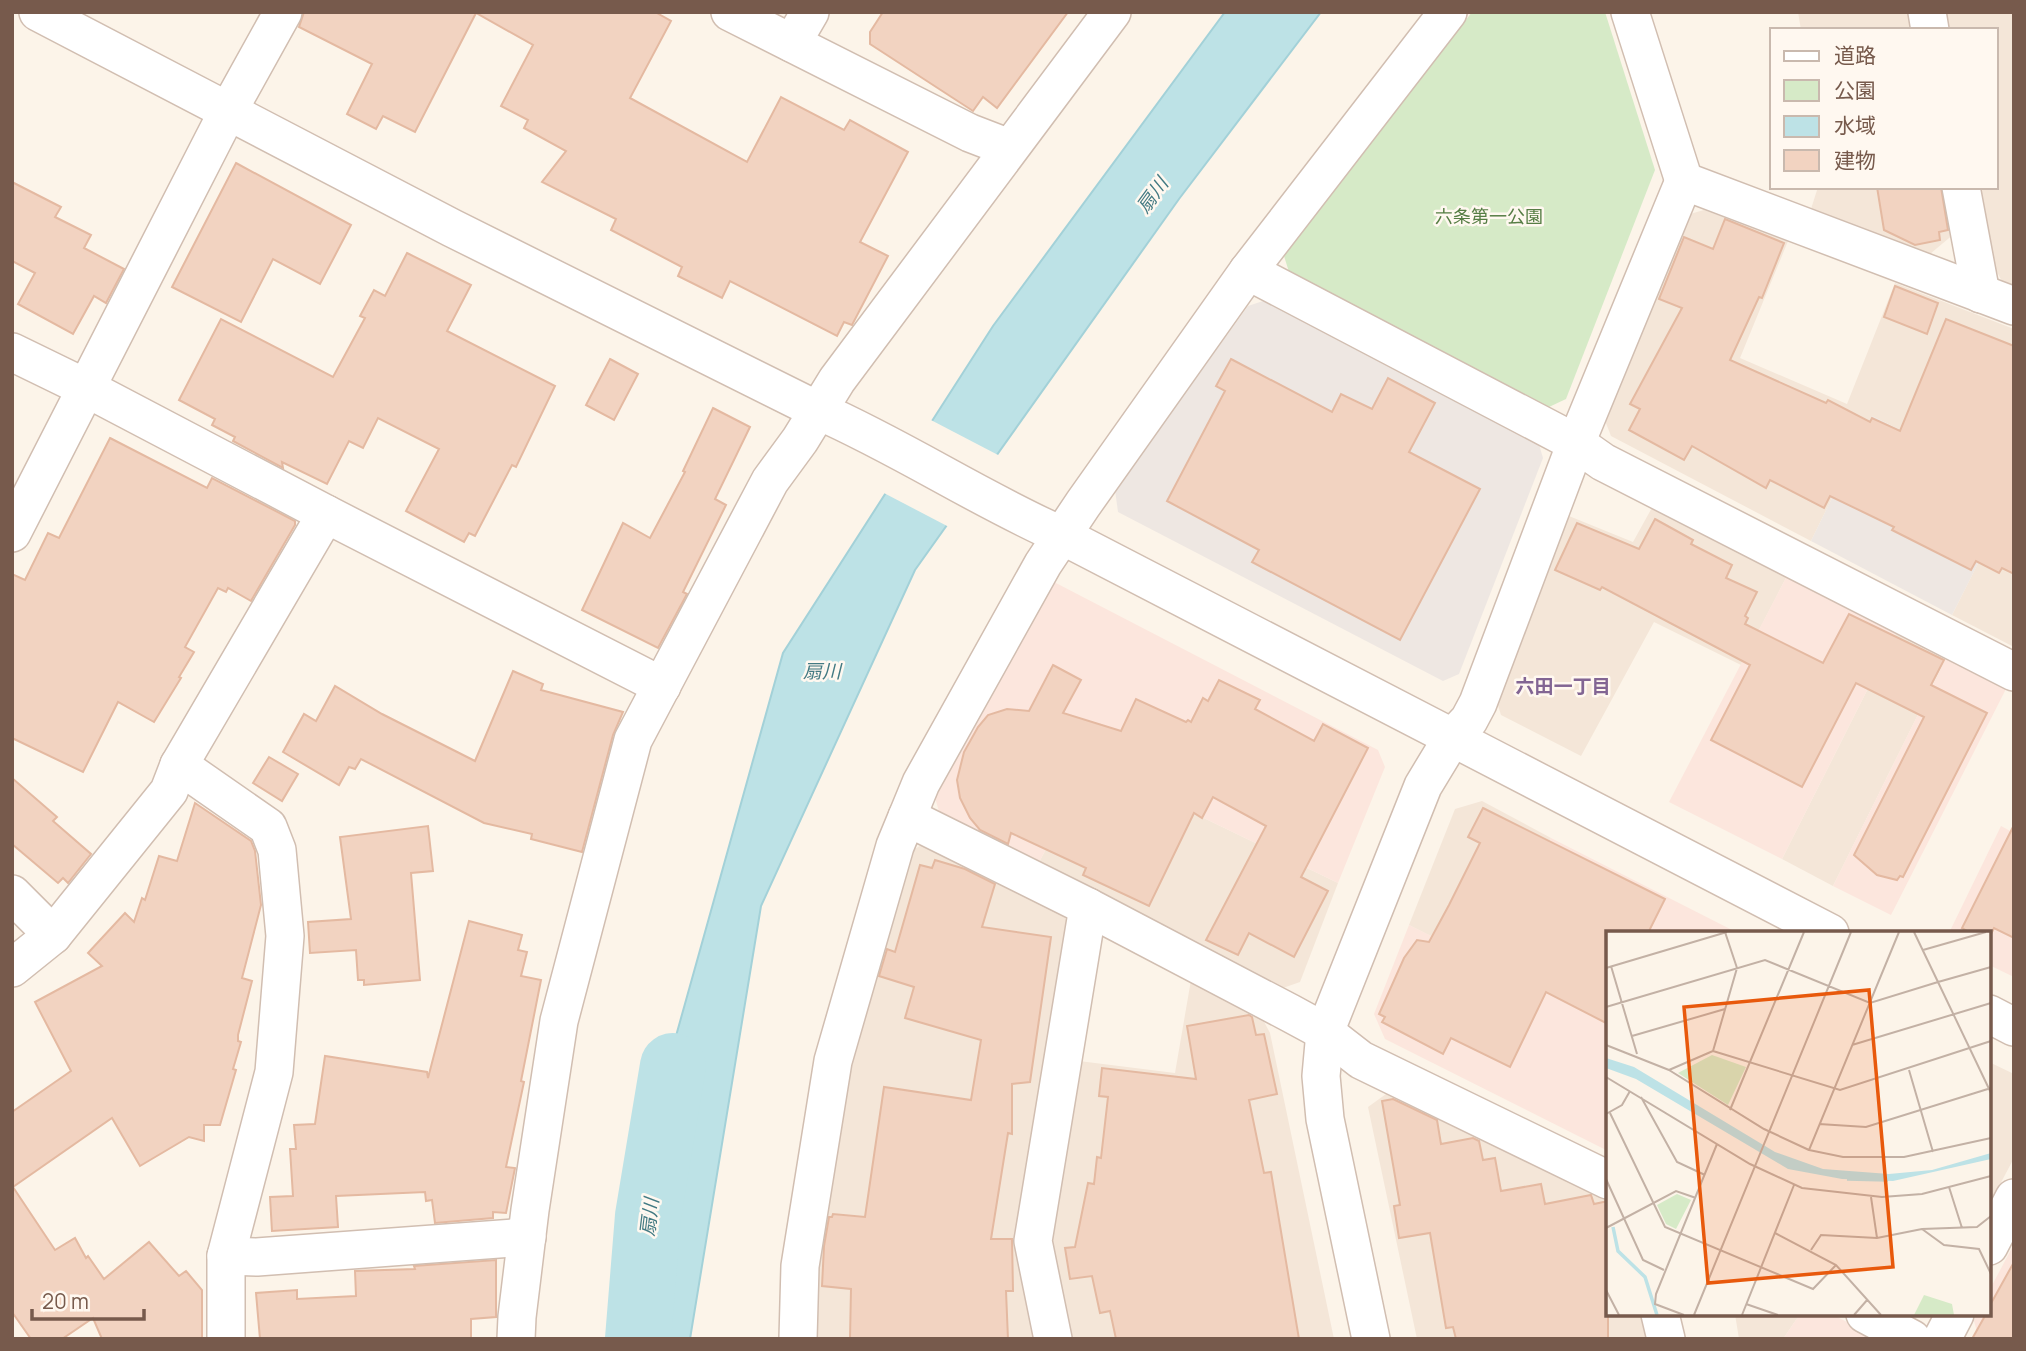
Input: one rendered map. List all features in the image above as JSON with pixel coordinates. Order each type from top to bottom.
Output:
[{"type":"street","points":[[38,12],[227,113],[452,228],[819,411],[864,430],[1017,515],[1063,536],[1826,931]]},
{"type":"street","points":[[12,533],[227,113],[283,12]]},
{"type":"street","points":[[730,12],[970,133],[1009,148]]},
{"type":"street","points":[[792,43],[810,12]]},
{"type":"street","points":[[516,1339],[527,1237],[559,1021],[633,740],[770,481],[819,411],[837,380],[1112,12]]},
{"type":"street","points":[[798,1339],[800,1266],[833,1061],[895,846],[922,783],[1042,564],[1248,271],[1448,12]]},
{"type":"street","points":[[1371,1339],[1325,1119],[1321,1076],[1325,1032],[1423,786],[1452,738],[1469,720],[1478,703],[1576,443],[1684,181],[1630,12]]},
{"type":"street","points":[[1684,181],[1997,300]]},
{"type":"street","points":[[1962,189],[1997,300]]},
{"type":"street","points":[[1248,271],[1576,443],[1603,462],[2014,672]]},
{"type":"street","points":[[12,352],[663,686]]},
{"type":"street","points":[[12,968],[52,935],[169,792],[179,765],[326,514]]},
{"type":"street","points":[[179,765],[268,827],[279,862],[285,936],[274,1072],[226,1256],[226,1339]]},
{"type":"street","points":[[907,817],[1088,907],[1325,1032],[1361,1060],[1606,1179]]},
{"type":"street","points":[[12,894],[52,935]]},
{"type":"street","points":[[1054,1339],[1033,1241],[1088,907]]},
{"type":"street","points":[[1991,1015],[2014,1027]]},
{"type":"street","points":[[1991,1242],[2014,1198]]},
{"type":"street","points":[[226,1256],[257,1257],[527,1237]]},
{"type":"street","points":[[1661,1316],[1665,1339]]},
{"type":"street","points":[[1869,1316],[1912,1339]]},
{"type":"street","points":[[1942,1339],[1954,1316]]},
{"type":"shaded area","points":[[1798,12],[1912,12],[1915,28],[1801,28]]},
{"type":"shaded area","points":[[1944,12],[2014,12],[2014,287],[2003,283],[1991,261],[1977,189],[1998,189],[1998,28],[1947,28]]},
{"type":"shaded area","points":[[1817,189],[1946,189],[1955,233],[1930,254],[1811,209]]},
{"type":"shaded area","points":[[1704,210],[1788,241],[1740,358],[1847,404],[1895,283],[2014,329],[2014,486],[1872,416],[1811,541],[1611,436],[1604,418],[1683,216]]},
{"type":"shaded area","points":[[1266,300],[1538,441],[1543,458],[1459,674],[1443,681],[1118,512],[1115,490],[1248,306]]},
{"type":"shaded area","points":[[1872,416],[2014,486],[2014,492],[1952,615],[1811,541]]},
{"type":"shaded area","points":[[2014,492],[2014,647],[1952,615]]},
{"type":"shaded area","points":[[1654,504],[1789,572],[1741,665],[1654,622],[1581,756],[1501,715],[1494,693],[1564,514],[1633,542]]},
{"type":"shaded area","points":[[1789,572],[1898,629],[1782,859],[1669,802]]},
{"type":"shaded area","points":[[1054,582],[1378,750],[1385,767],[1338,883],[1092,764],[1038,864],[940,815],[934,794]]},
{"type":"shaded area","points":[[1898,629],[1948,654],[1833,886],[1782,859]]},
{"type":"shaded area","points":[[1948,654],[2008,685],[1891,915],[1833,886]]},
{"type":"shaded area","points":[[1092,764],[1338,883],[1300,982],[1280,989],[1038,864]]},
{"type":"shaded area","points":[[1482,801],[1551,838],[1486,964],[1409,925],[1455,809]]},
{"type":"shaded area","points":[[2001,826],[2014,833],[2014,977],[1991,966],[1991,931],[1950,931]]},
{"type":"shaded area","points":[[1551,838],[1734,931],[1606,931],[1606,1150],[1385,1039],[1374,1014],[1409,925],[1486,963]]},
{"type":"shaded area","points":[[926,842],[1061,913],[1069,923],[1043,1339],[813,1339],[817,1267],[850,1064],[910,852]]},
{"type":"shaded area","points":[[1191,980],[1261,1016],[1270,1033],[1334,1339],[1070,1339],[1050,1241],[1079,1061],[1175,1073]]},
{"type":"shaded area","points":[[1991,1063],[2014,1074],[2014,1158],[1991,1201]]},
{"type":"shaded area","points":[[1393,1089],[1606,1199],[1606,1316],[1645,1316],[1650,1339],[1417,1339],[1368,1107]]},
{"type":"shaded area","points":[[2014,1244],[2014,1339],[1979,1339],[1974,1321],[1976,1316],[1991,1316],[1991,1287]]},
{"type":"shaded area","points":[[1735,1316],[1799,1316],[1783,1339],[1739,1339]]},
{"type":"shaded area","points":[[1799,1316],[1835,1316],[1871,1334],[1868,1339],[1783,1339]]},
{"type":"green space","name":"六条第一公園","points":[[1472,12],[1605,12],[1655,170],[1566,399],[1549,407],[1289,272],[1284,256]]},
{"type":"water","name":"扇川","points":[[1225,12],[1321,12],[1179,199],[915,570],[761,906],[690,1339],[635,1339],[676,1036],[783,653],[993,326]]},
{"type":"pier","points":[[929,419],[1000,456],[949,527],[882,492]]},
{"type":"building","points":[[304,12],[655,12],[671,21],[630,98],[747,162],[781,97],[844,130],[850,120],[908,152],[860,242],[888,256],[852,325],[844,322],[837,336],[730,281],[722,298],[678,276],[682,267],[611,230],[616,219],[542,182],[566,151],[524,128],[528,120],[501,106],[533,45],[476,13],[415,132],[383,116],[376,129],[347,114],[372,64],[299,27]]},
{"type":"building","points":[[883,12],[1068,12],[997,108],[983,97],[973,111],[870,44],[870,32]]},
{"type":"building","points":[[236,163],[351,225],[320,284],[273,259],[241,322],[172,287]]},
{"type":"building","points":[[12,182],[61,207],[55,217],[91,235],[84,248],[124,269],[106,303],[94,296],[73,334],[18,304],[35,273],[12,261]]},
{"type":"building","points":[[1877,189],[1941,189],[1948,230],[1939,232],[1940,240],[1915,245],[1884,230]]},
{"type":"building","points":[[1725,219],[1784,243],[1762,298],[1759,297],[1730,360],[1826,403],[1828,400],[1870,422],[1872,418],[1900,431],[1946,319],[2014,346],[2014,574],[2002,568],[1999,573],[1976,561],[1971,570],[1892,530],[1894,527],[1830,496],[1824,508],[1770,480],[1766,488],[1692,446],[1684,460],[1629,430],[1640,409],[1630,404],[1682,308],[1659,299],[1684,237],[1713,249]]},
{"type":"building","points":[[407,253],[471,285],[447,331],[555,386],[516,467],[512,465],[475,536],[469,533],[464,542],[406,511],[439,449],[378,418],[363,448],[349,441],[327,484],[282,462],[283,468],[233,441],[235,437],[212,425],[215,419],[179,400],[221,319],[333,377],[365,318],[360,316],[374,290],[385,296]]},
{"type":"building","points":[[1895,286],[1938,303],[1927,334],[1884,317]]},
{"type":"building","points":[[610,359],[638,374],[614,420],[586,405]]},
{"type":"building","points":[[1231,359],[1332,412],[1341,394],[1372,409],[1388,378],[1435,403],[1409,452],[1480,489],[1400,640],[1252,562],[1259,550],[1167,501],[1225,391],[1216,386]]},
{"type":"building","points":[[713,408],[750,427],[715,499],[726,505],[683,592],[687,594],[658,648],[582,610],[623,523],[650,538],[685,472],[683,471]]},
{"type":"building","points":[[110,438],[207,488],[212,478],[295,521],[295,525],[251,601],[228,588],[226,592],[218,588],[185,647],[194,652],[154,722],[118,702],[83,772],[12,738],[12,574],[25,580],[48,533],[59,538]]},
{"type":"building","points":[[1655,519],[1693,540],[1691,544],[1732,565],[1726,578],[1757,592],[1745,616],[1748,618],[1745,624],[1823,663],[1849,614],[1944,660],[1931,685],[1987,713],[1903,877],[1900,876],[1897,880],[1877,875],[1854,855],[1924,717],[1856,683],[1802,787],[1711,740],[1750,665],[1602,587],[1600,590],[1555,570],[1577,523],[1639,549]]},
{"type":"building","points":[[1053,665],[1081,680],[1063,713],[1121,731],[1136,699],[1191,722],[1203,698],[1208,701],[1219,680],[1260,700],[1255,709],[1314,741],[1323,724],[1368,748],[1301,877],[1328,891],[1294,957],[1249,933],[1238,955],[1206,940],[1266,826],[1213,797],[1202,818],[1194,813],[1149,906],[1083,875],[1086,868],[1011,833],[1008,844],[980,830],[970,818],[960,798],[957,780],[964,752],[988,715],[1007,709],[1029,711]]},
{"type":"building","points":[[513,671],[543,684],[541,690],[623,712],[613,735],[582,852],[531,839],[532,834],[484,823],[361,759],[355,769],[349,767],[339,785],[283,752],[304,714],[316,721],[335,686],[382,714],[475,761]]},
{"type":"building","points":[[269,757],[298,774],[282,801],[253,783]]},
{"type":"building","points":[[12,778],[57,817],[53,821],[91,854],[68,883],[63,878],[58,883],[12,844]]},
{"type":"building","points":[[195,803],[251,841],[255,851],[261,905],[242,978],[252,981],[238,1035],[238,1041],[241,1042],[233,1069],[236,1070],[220,1125],[204,1125],[204,1141],[189,1137],[140,1166],[112,1118],[13,1187],[55,1250],[75,1238],[86,1258],[88,1256],[104,1279],[149,1242],[179,1276],[186,1271],[202,1290],[202,1339],[102,1339],[93,1318],[62,1339],[31,1339],[12,1312],[12,1112],[71,1071],[35,1002],[102,966],[88,953],[125,913],[134,922],[142,898],[145,900],[159,856],[177,861]]},
{"type":"building","points":[[1483,808],[1665,899],[1649,931],[1606,931],[1606,1023],[1546,992],[1510,1067],[1451,1038],[1443,1054],[1382,1022],[1385,1017],[1379,1014],[1404,958],[1417,940],[1429,942],[1449,905],[1480,843],[1468,837]]},
{"type":"building","points":[[2014,825],[2014,938],[1994,928],[1991,934],[1991,931],[1967,931],[1962,928]]},
{"type":"building","points":[[428,826],[433,871],[411,873],[420,980],[364,985],[364,980],[358,980],[356,950],[310,953],[308,922],[351,919],[340,837]]},
{"type":"building","points":[[935,860],[965,869],[995,884],[982,927],[1051,937],[1030,1082],[1012,1084],[1012,1134],[1008,1133],[991,1239],[1012,1239],[1013,1291],[1006,1291],[1008,1339],[850,1339],[851,1289],[822,1286],[824,1246],[829,1217],[833,1214],[865,1217],[884,1087],[971,1100],[981,1040],[905,1018],[914,987],[879,976],[887,949],[895,952],[920,865],[932,868]]},
{"type":"building","points":[[469,921],[522,935],[518,950],[527,952],[521,976],[541,980],[506,1167],[515,1168],[506,1213],[493,1212],[493,1218],[435,1223],[432,1200],[426,1201],[425,1192],[336,1196],[338,1227],[272,1231],[270,1197],[293,1196],[290,1149],[296,1149],[294,1125],[315,1124],[325,1056],[427,1072],[428,1078]]},
{"type":"building","points":[[1249,1015],[1252,1017],[1256,1035],[1264,1034],[1277,1094],[1249,1100],[1264,1173],[1271,1172],[1299,1339],[1116,1339],[1110,1311],[1100,1313],[1092,1276],[1070,1279],[1065,1248],[1075,1247],[1088,1183],[1094,1184],[1097,1157],[1101,1158],[1108,1097],[1099,1096],[1102,1068],[1196,1079],[1187,1026]]},
{"type":"building","points":[[1393,1099],[1437,1120],[1441,1144],[1473,1138],[1479,1141],[1483,1160],[1495,1158],[1501,1191],[1541,1184],[1545,1204],[1591,1195],[1594,1204],[1606,1201],[1608,1339],[1456,1339],[1453,1327],[1446,1328],[1430,1233],[1399,1238],[1394,1206],[1400,1205],[1382,1101]]},
{"type":"building","points":[[496,1260],[496,1317],[471,1319],[471,1339],[260,1339],[256,1293],[297,1290],[297,1299],[356,1296],[355,1271],[415,1269],[414,1266]]},
{"type":"building","points":[[2014,1262],[2014,1339],[1972,1339],[1985,1316],[1991,1316],[1991,1303]]},
{"type":"waterway","name":"扇川","points":[[638,1339],[648,1216],[673,1066]]},
{"type":"district","name":"六田一丁目","points":[[1563,686]]}]
